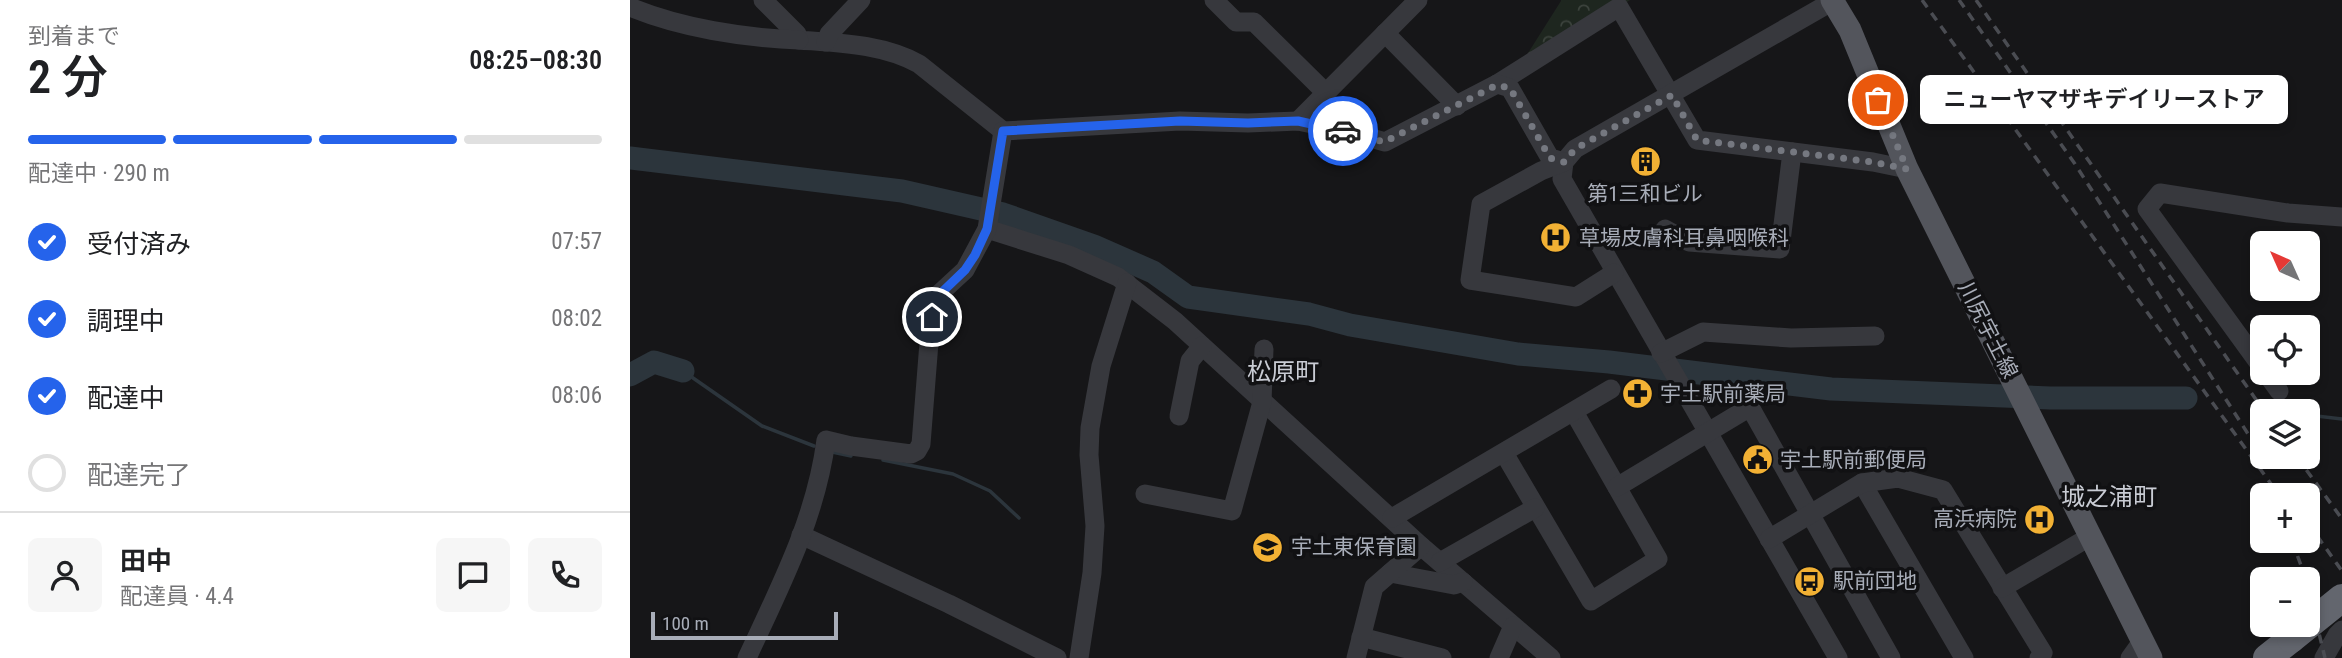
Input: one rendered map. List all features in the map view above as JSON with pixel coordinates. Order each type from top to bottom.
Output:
[{"type":"highway","points":[[2267,658],[2342,598]]},
{"type":"main road","name":"川尻宇土線","points":[[1833,0],[1850,30],[1907,169],[2091,536],[2141,652]]},
{"type":"street","points":[[763,0],[797,34],[799,40]]},
{"type":"street","points":[[826,42],[829,34],[861,0]]},
{"type":"street","points":[[1214,0],[1236,22],[1254,22],[1326,93]]},
{"type":"street","points":[[1298,121],[1418,0]]},
{"type":"street","points":[[1614,273],[1576,297],[1470,280],[1481,204],[1541,171],[1564,162],[1575,149],[1833,0]]},
{"type":"street","points":[[630,7],[666,20],[705,28],[875,48],[905,56],[919,64],[1003,131],[1180,121],[1298,121],[1384,142],[1497,85],[1619,7],[1697,140],[1873,162],[1907,169]]},
{"type":"street","points":[[1385,33],[1457,106]]},
{"type":"street","points":[[1497,85],[1510,88],[1550,158],[1564,162]]},
{"type":"street","points":[[747,658],[775,601],[802,535],[822,472],[825,440],[885,452],[911,454],[917,451],[921,444],[932,317],[936,301],[965,270],[988,226],[1003,131]]},
{"type":"street","points":[[1665,229],[1689,242],[1780,249],[1792,152]]},
{"type":"street","points":[[1564,162],[1562,179],[1838,658]]},
{"type":"street","points":[[2250,352],[2147,209],[2160,193],[2288,213],[2342,217]]},
{"type":"street","points":[[988,226],[1118,276],[1175,321],[1421,546],[1551,658]]},
{"type":"street","points":[[1079,658],[1092,573],[1095,526],[1088,456],[1090,428],[1101,366],[1127,283]]},
{"type":"street","points":[[1661,353],[1703,332],[1791,338],[1875,336]]},
{"type":"street","points":[[1179,416],[1190,361],[1202,346]]},
{"type":"street","points":[[1145,494],[1232,511],[1262,402],[1264,349]]},
{"type":"street","points":[[2274,385],[2279,391]]},
{"type":"street","points":[[1392,518],[1611,389]]},
{"type":"street","points":[[1617,487],[1750,408],[1891,658]]},
{"type":"street","points":[[1504,453],[1591,601],[1658,559],[1574,412]]},
{"type":"street","points":[[1769,539],[1862,483],[1898,478],[1943,490],[2043,653],[2039,658]]},
{"type":"street","points":[[1862,483],[1964,658]]},
{"type":"street","points":[[1440,562],[1535,508]]},
{"type":"street","points":[[802,535],[1057,658]]},
{"type":"street","points":[[2002,589],[2091,536]]},
{"type":"street","points":[[1356,658],[1374,587],[1421,546]]},
{"type":"street","points":[[1390,573],[1454,585],[1463,582]]},
{"type":"street","points":[[1499,658],[1513,626]]},
{"type":"street","points":[[2324,658],[2342,630]]},
{"type":"street","points":[[1361,637],[1442,658]]},
{"type":"green space","points":[[1630,0],[1516,72],[1561,1]]},
{"type":"waterway","points":[[630,158],[902,191],[1003,214],[1094,246],[1153,272],[1188,297],[1309,314],[1350,325],[1518,354],[1609,362],[1831,389],[2050,398],[2186,398]]},
{"type":"waterway","points":[[630,375],[654,362],[683,371]]},
{"type":"waterway","points":[[683,371],[762,426],[814,446]]},
{"type":"waterway","points":[[2320,416],[2342,419]]},
{"type":"waterway","points":[[832,452],[851,456]]},
{"type":"waterway","points":[[883,460],[953,474],[990,491],[1019,518]]},
{"type":"railway","points":[[1922,0],[2270,483]]},
{"type":"railway","points":[[1959,0],[2075,164],[2250,437]]},
{"type":"railway","points":[[1976,0],[2256,399]]},
{"type":"railway","points":[[2306,469],[2342,519]]},
{"type":"railway","points":[[2320,540],[2342,571]]},
{"type":"railway","points":[[2296,553],[2302,567]]},
{"type":"railway","points":[[2320,637],[2325,658]]},
{"type":"way so far","points":[[1343,131],[1384,142],[1497,85],[1510,88],[1550,158],[1564,162],[1575,149],[1672,95],[1697,140],[1873,162],[1907,169],[1878,100]]},
{"type":"place","name":"ニューヤマザキデイリーストア","points":[[1878,100]]},
{"type":"place","name":"第1三和ビル","points":[[1645,162]]},
{"type":"place","name":"草場皮膚科耳鼻咽喉科","points":[[1556,238]]},
{"type":"place","name":"宇土駅前薬局","points":[[1637,394]]},
{"type":"place","name":"宇土駅前郵便局","points":[[1757,460]]},
{"type":"place","name":"高浜病院","points":[[2040,519]]},
{"type":"place","name":"宇土東保育園","points":[[1268,547]]},
{"type":"place","name":"駅前団地","points":[[1810,581]]},
{"type":"district","name":"松原町","points":[[1283,372]]},
{"type":"district","name":"城之浦町","points":[[2109,497]]},
{"type":"route","points":[[932,317],[939,295],[965,270],[987,229],[1003,131],[1180,121],[1298,121],[1343,131]]}]
